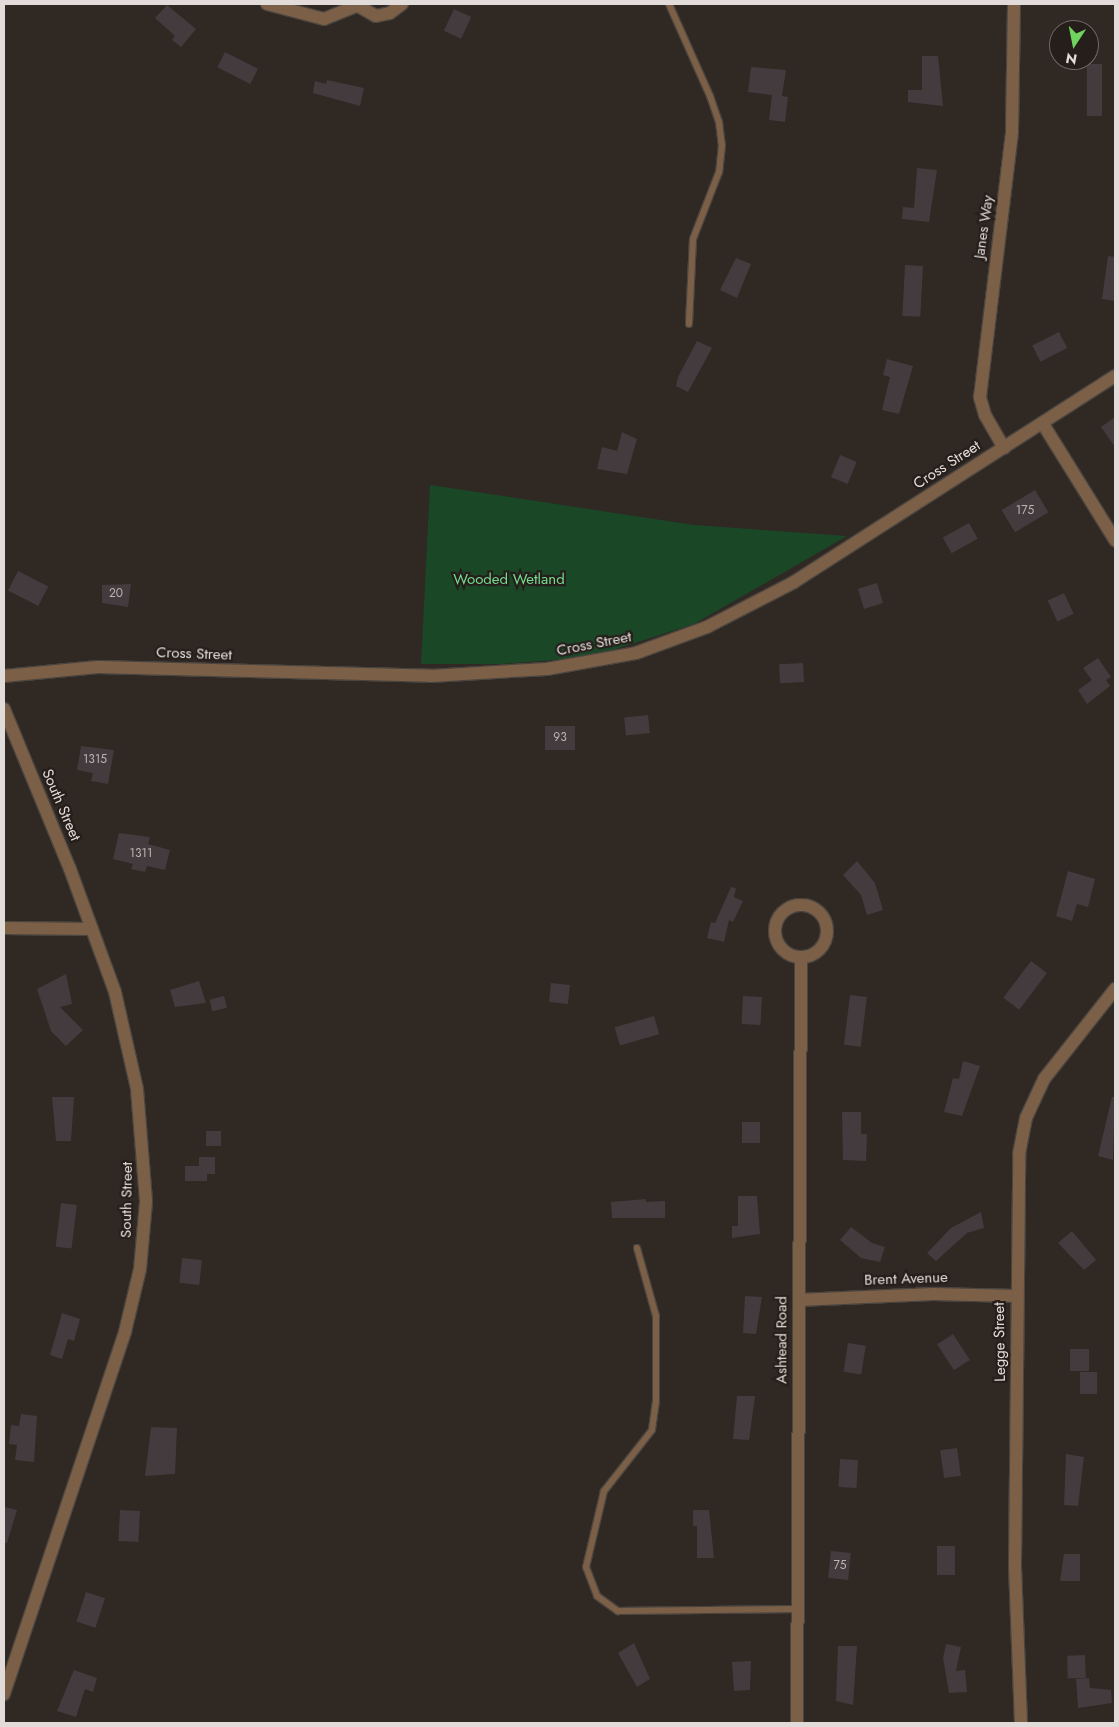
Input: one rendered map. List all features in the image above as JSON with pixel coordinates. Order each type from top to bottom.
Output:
[{"type":"street","points":[[267,4],[324,19],[355,5],[368,14],[383,16],[402,4]]},
{"type":"street","name":"Janes Way","points":[[1004,448],[985,415],[980,397],[1012,132],[1014,4]]},
{"type":"street","name":"Cross Street","points":[[4,676],[98,667],[431,676],[526,671],[600,661],[672,641],[752,604],[812,571],[1115,376]]},
{"type":"street","points":[[1043,424],[1115,540]]},
{"type":"street","name":"South Street","points":[[4,709],[92,930],[122,1016],[137,1089],[145,1181],[143,1247],[126,1332],[4,1694]]},
{"type":"street","points":[[801,904],[817,911],[827,929],[820,948],[801,957],[782,949],[774,931],[782,912],[801,904]]},
{"type":"street","points":[[4,928],[92,930]]},
{"type":"street","name":"Ashtead Road","points":[[797,1723],[795,1609],[801,957]]},
{"type":"street","name":"Legge Street","points":[[1021,1723],[1016,1589],[1017,1174],[1026,1118],[1053,1065],[1115,989]]},
{"type":"street","name":"Brent Avenue","points":[[799,1300],[932,1294],[1016,1296]]},
{"type":"lane","points":[[669,4],[720,122],[722,145],[719,172],[694,239],[689,324]]},
{"type":"lane","points":[[637,1248],[656,1316],[656,1401],[652,1430],[604,1491],[586,1567],[597,1596],[618,1611],[795,1609]]},
{"type":"green space","name":"Wooded Wetland","points":[[430,485],[694,525],[847,536],[694,624],[591,657],[502,664],[421,664]]},
{"type":"building","points":[[167,5],[196,29],[181,47],[172,40],[175,36],[155,18]]},
{"type":"building","points":[[454,9],[471,17],[461,39],[444,31]]},
{"type":"building","points":[[225,52],[258,69],[250,84],[217,67]]},
{"type":"building","points":[[922,56],[938,56],[943,106],[908,102],[908,90],[922,90]]},
{"type":"building","points":[[1099,64],[1102,64],[1102,116],[1087,116],[1087,70],[1099,70]]},
{"type":"building","points":[[751,67],[786,70],[782,96],[788,97],[785,122],[769,120],[772,95],[748,92]]},
{"type":"building","points":[[327,80],[364,88],[360,106],[313,93],[315,81],[326,84]]},
{"type":"building","points":[[917,168],[937,170],[929,222],[902,219],[903,207],[914,208]]},
{"type":"building","points":[[1108,256],[1115,257],[1115,301],[1102,299]]},
{"type":"building","points":[[736,258],[751,264],[737,298],[720,290]]},
{"type":"building","points":[[905,265],[923,266],[920,317],[902,316]]},
{"type":"building","points":[[1059,332],[1067,348],[1040,362],[1032,346]]},
{"type":"building","points":[[697,341],[712,348],[688,392],[676,386],[678,377]]},
{"type":"building","points":[[887,359],[913,366],[899,414],[882,410],[890,377],[883,375]]},
{"type":"building","points":[[1115,417],[1115,447],[1101,427]]},
{"type":"building","points":[[622,432],[637,439],[627,474],[597,469],[602,447],[617,451]]},
{"type":"building","points":[[840,455],[857,462],[848,484],[831,477]]},
{"type":"building","points":[[1035,490],[1048,512],[1015,532],[1002,510]]},
{"type":"building","points":[[969,523],[978,539],[951,553],[943,538]]},
{"type":"building","points":[[18,571],[48,586],[38,606],[8,591]]},
{"type":"building","points":[[877,583],[883,603],[864,609],[858,589]]},
{"type":"building","points":[[131,584],[128,607],[102,603],[102,585]]},
{"type":"building","points":[[1064,593],[1074,614],[1057,621],[1048,601]]},
{"type":"building","points":[[1098,658],[1111,677],[1106,680],[1110,686],[1087,704],[1078,690],[1092,680],[1083,668]]},
{"type":"building","points":[[803,663],[804,682],[780,683],[779,664]]},
{"type":"building","points":[[648,715],[650,733],[626,735],[624,718]]},
{"type":"building","points":[[545,726],[575,726],[575,750],[545,750]]},
{"type":"building","points":[[81,746],[114,750],[108,784],[91,781],[93,773],[77,770]]},
{"type":"building","points":[[119,833],[150,837],[148,844],[170,850],[165,870],[147,866],[145,872],[131,869],[133,864],[113,859]]},
{"type":"building","points":[[857,861],[875,883],[883,910],[867,915],[861,895],[843,875]]},
{"type":"building","points":[[1068,871],[1095,879],[1088,907],[1077,904],[1072,921],[1056,916]]},
{"type":"building","points":[[731,887],[736,888],[734,897],[743,901],[733,922],[729,920],[724,942],[707,938],[711,922],[715,923]]},
{"type":"building","points":[[1031,961],[1047,973],[1019,1010],[1003,998]]},
{"type":"building","points":[[66,974],[72,1004],[60,1007],[83,1030],[66,1046],[51,1031],[37,989]]},
{"type":"building","points":[[199,981],[206,1003],[175,1007],[170,990]]},
{"type":"building","points":[[551,983],[570,985],[568,1004],[549,1002]]},
{"type":"building","points":[[850,995],[867,997],[861,1047],[844,1045]]},
{"type":"building","points":[[224,996],[227,1008],[212,1011],[209,1000]]},
{"type":"building","points":[[743,996],[762,997],[761,1025],[742,1024]]},
{"type":"building","points":[[654,1016],[659,1034],[620,1046],[615,1027]]},
{"type":"building","points":[[963,1061],[980,1066],[962,1116],[944,1112],[953,1078],[959,1079]]},
{"type":"building","points":[[52,1097],[74,1097],[71,1141],[56,1141]]},
{"type":"building","points":[[1112,1097],[1115,1097],[1113,1160],[1098,1156]]},
{"type":"building","points":[[842,1112],[861,1112],[861,1134],[867,1134],[866,1161],[843,1160]]},
{"type":"building","points":[[742,1122],[760,1122],[760,1143],[742,1143]]},
{"type":"building","points":[[206,1131],[221,1131],[221,1146],[206,1146]]},
{"type":"building","points":[[199,1157],[215,1157],[215,1174],[207,1174],[207,1181],[185,1181],[185,1166],[199,1166]]},
{"type":"building","points":[[738,1196],[757,1196],[760,1234],[732,1238],[732,1226],[738,1226]]},
{"type":"building","points":[[646,1199],[646,1202],[665,1201],[665,1218],[612,1218],[611,1202]]},
{"type":"building","points":[[61,1203],[77,1205],[72,1249],[56,1247]]},
{"type":"building","points":[[981,1212],[984,1228],[967,1233],[936,1261],[927,1253],[951,1228]]},
{"type":"building","points":[[851,1227],[872,1243],[885,1247],[880,1262],[861,1258],[840,1240]]},
{"type":"building","points":[[1072,1231],[1096,1260],[1084,1270],[1058,1243]]},
{"type":"building","points":[[182,1258],[202,1260],[199,1285],[179,1283]]},
{"type":"building","points":[[745,1296],[762,1297],[756,1334],[743,1333]]},
{"type":"building","points":[[62,1313],[80,1319],[74,1341],[68,1339],[62,1359],[50,1355]]},
{"type":"building","points":[[953,1334],[970,1360],[954,1370],[937,1344]]},
{"type":"building","points":[[848,1343],[866,1346],[861,1374],[843,1372]]},
{"type":"building","points":[[1070,1349],[1089,1349],[1089,1371],[1070,1371]]},
{"type":"building","points":[[1080,1372],[1097,1372],[1097,1394],[1080,1394]]},
{"type":"building","points":[[737,1396],[755,1396],[749,1440],[733,1439]]},
{"type":"building","points":[[21,1414],[37,1416],[34,1462],[15,1460],[17,1445],[9,1444],[11,1425],[19,1426]]},
{"type":"building","points":[[151,1427],[177,1428],[175,1474],[145,1476]]},
{"type":"building","points":[[957,1448],[961,1476],[944,1478],[940,1450]]},
{"type":"building","points":[[1066,1454],[1084,1457],[1078,1506],[1064,1505]]},
{"type":"building","points":[[840,1459],[858,1460],[857,1488],[839,1487]]},
{"type":"building","points":[[4,1507],[17,1510],[7,1543],[4,1543]]},
{"type":"building","points":[[120,1510],[140,1511],[138,1542],[118,1541]]},
{"type":"building","points":[[693,1510],[709,1510],[714,1558],[697,1558],[697,1526],[693,1526]]},
{"type":"building","points":[[937,1546],[955,1546],[955,1575],[937,1575]]},
{"type":"building","points":[[831,1551],[851,1553],[848,1580],[828,1578]]},
{"type":"building","points":[[1064,1554],[1080,1554],[1080,1581],[1060,1581]]},
{"type":"building","points":[[86,1592],[105,1598],[95,1628],[76,1621]]},
{"type":"building","points":[[634,1643],[650,1679],[637,1687],[618,1653]]},
{"type":"building","points":[[946,1644],[961,1647],[956,1671],[965,1670],[967,1692],[949,1693],[943,1658]]},
{"type":"building","points":[[838,1646],[857,1646],[853,1705],[836,1701]]},
{"type":"building","points":[[1085,1655],[1086,1678],[1068,1679],[1067,1656]]},
{"type":"building","points":[[751,1661],[750,1690],[734,1691],[732,1662]]},
{"type":"building","points":[[74,1670],[97,1678],[93,1692],[85,1689],[76,1717],[57,1711]]},
{"type":"building","points":[[1089,1678],[1090,1688],[1111,1690],[1112,1703],[1078,1708],[1076,1679]]}]
